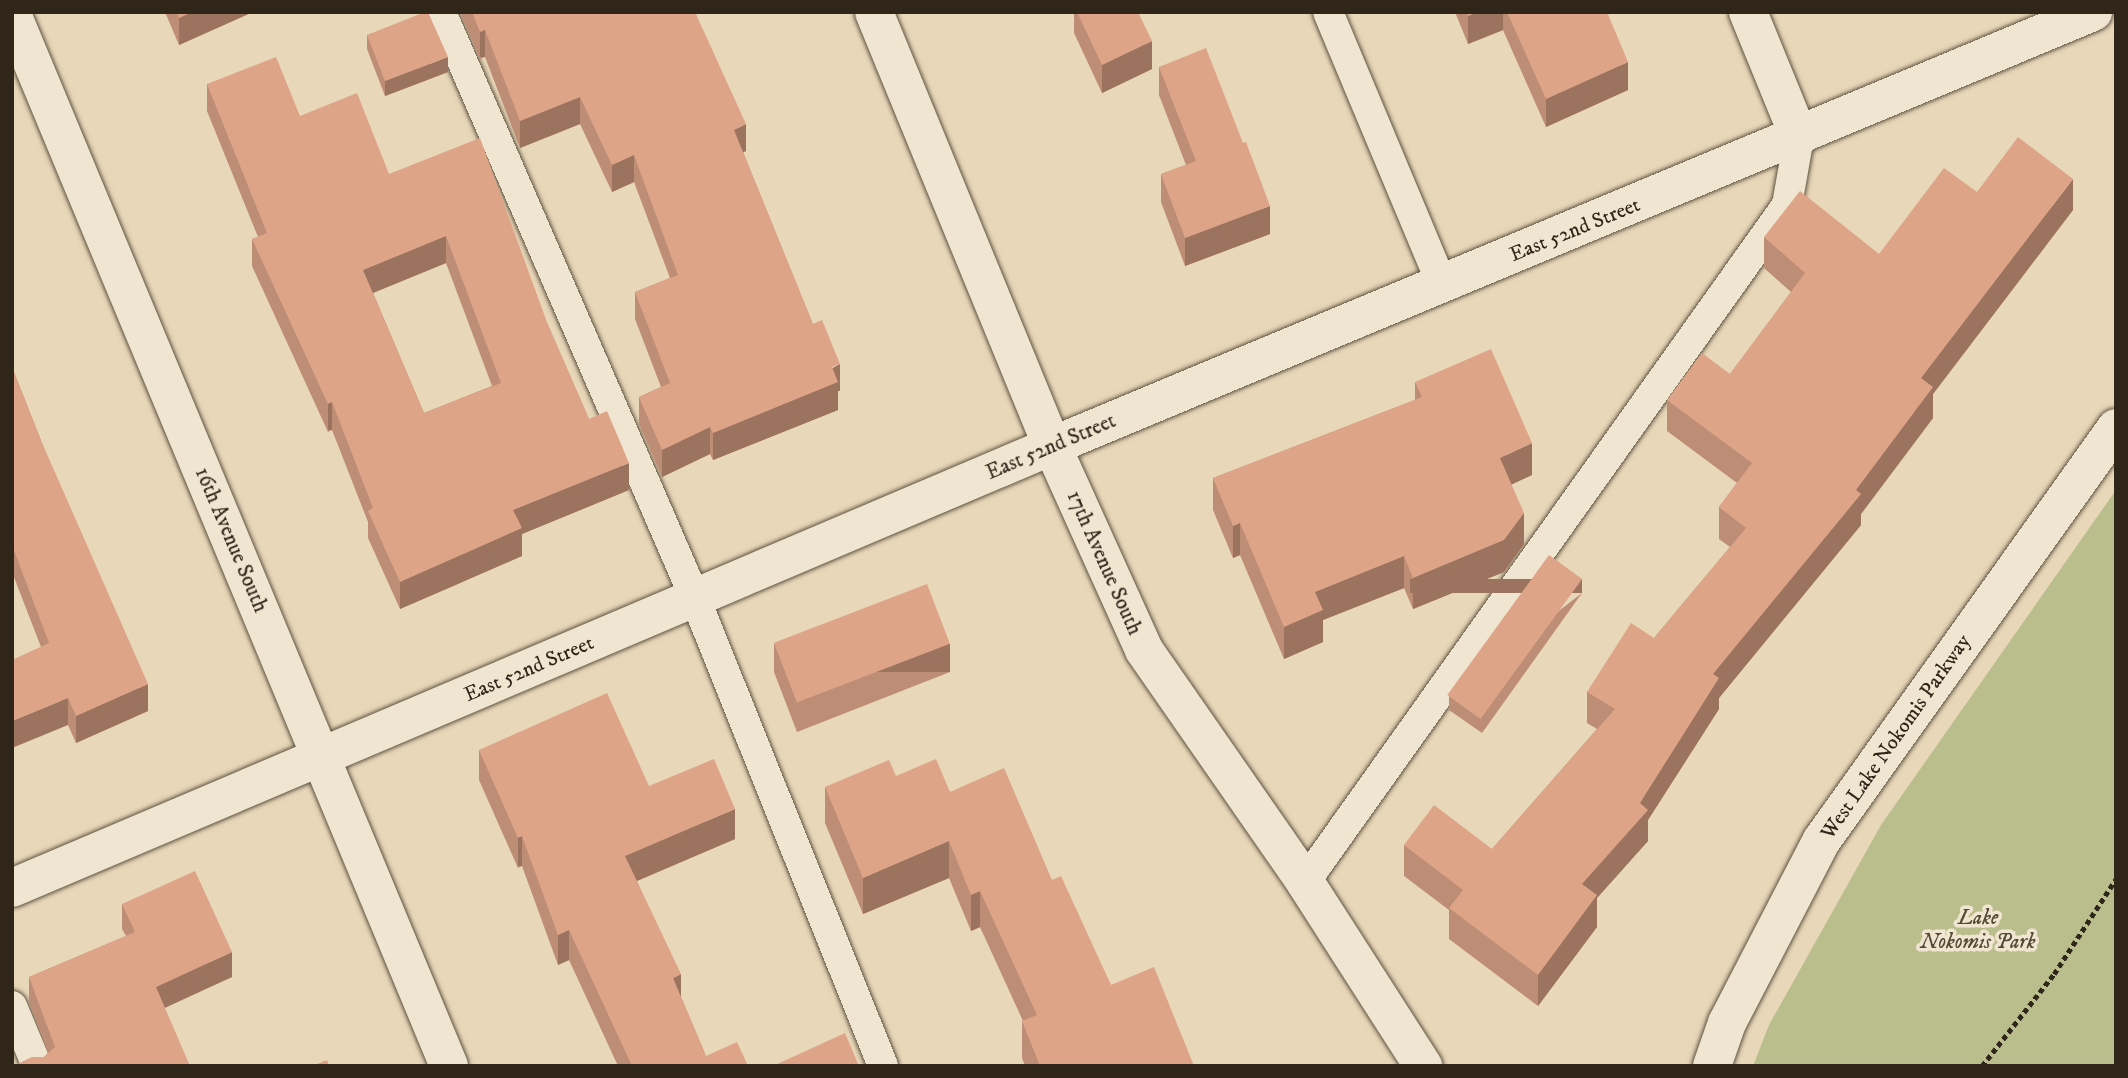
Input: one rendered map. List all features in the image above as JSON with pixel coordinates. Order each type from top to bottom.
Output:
[{"type":"street","name":"17th Avenue South","points":[[874,12],[1052,446],[1144,650],[1305,882],[1423,1066]]},
{"type":"street","points":[[1748,12],[1799,137]]},
{"type":"street","name":"East 52nd Street","points":[[12,888],[1052,446],[1799,137],[2093,12]]},
{"type":"street","name":"16th Avenue South","points":[[12,14],[449,1066]]},
{"type":"street","name":"West Lake Nokomis Parkway","points":[[1712,1066],[1727,1023],[1822,840],[2116,428]]},
{"type":"lane","points":[[441,12],[695,598],[883,1066]]},
{"type":"lane","points":[[1328,12],[1442,285]]},
{"type":"lane","points":[[1305,882],[1787,205],[1799,137]]},
{"type":"lane","points":[[12,1006],[37,1066]]},
{"type":"path","points":[[1982,1066],[2053,974],[2116,878]]},
{"type":"green space","name":"Lake Nokomis Park","points":[[2116,490],[2116,1066],[1753,1066],[1769,1025],[1881,825]]},
{"type":"building","points":[[177,12],[192,12],[179,18]]},
{"type":"building","points":[[428,12],[448,57],[385,81],[367,35]]},
{"type":"building","points":[[472,12],[695,12],[746,124],[734,130],[813,324],[822,320],[840,364],[832,367],[838,382],[713,433],[710,427],[662,450],[639,397],[670,383],[635,292],[678,275],[634,155],[612,165],[580,97],[520,121],[485,30],[480,32]]},
{"type":"building","points":[[1077,12],[1138,12],[1152,41],[1102,65]]},
{"type":"building","points":[[1507,12],[1607,12],[1628,62],[1546,99]]},
{"type":"building","points":[[1206,48],[1270,206],[1185,238],[1161,174],[1196,161],[1159,67]]},
{"type":"building","points":[[276,57],[300,116],[357,93],[389,174],[480,138],[548,325],[589,419],[607,411],[629,463],[513,510],[522,528],[400,582],[368,511],[373,508],[332,402],[328,404],[252,239],[267,233],[207,84]],"holes":[[[446,236],[501,383],[424,413],[363,270]]]},
{"type":"building","points":[[2018,137],[2073,179],[1921,378],[1933,387],[1856,490],[1861,494],[1713,674],[1719,678],[1640,803],[1648,810],[1582,884],[1597,895],[1538,975],[1449,908],[1463,890],[1404,845],[1434,805],[1492,849],[1615,709],[1587,692],[1631,623],[1654,638],[1746,528],[1719,507],[1752,463],[1667,400],[1702,353],[1730,374],[1805,273],[1764,237],[1800,191],[1879,254],[1944,168],[1977,192]]},
{"type":"building","points":[[1491,349],[1532,443],[1500,458],[1524,513],[1504,540],[1413,578],[1404,556],[1315,592],[1323,610],[1284,627],[1240,523],[1233,526],[1213,478],[1422,397],[1415,382]]},
{"type":"building","points":[[12,367],[39,436],[148,684],[76,716],[68,698],[12,721],[12,660],[49,643],[12,545]]},
{"type":"building","points":[[1549,555],[1582,579],[1480,719],[1447,695]]},
{"type":"building","points":[[927,584],[950,644],[797,703],[774,643]]},
{"type":"building","points":[[607,693],[649,786],[714,759],[735,809],[625,856],[681,974],[673,978],[706,1056],[737,1042],[748,1066],[632,1066],[569,930],[558,935],[522,836],[518,838],[479,750]]},
{"type":"building","points":[[936,759],[950,792],[1004,768],[1052,880],[1061,876],[1111,985],[1154,967],[1194,1066],[1040,1066],[1022,1021],[1037,1015],[980,891],[971,895],[949,841],[863,878],[825,787],[889,760],[896,776]]},
{"type":"building","points":[[195,871],[232,952],[156,987],[190,1066],[13,1066],[32,1057],[44,1057],[55,1047],[29,977],[135,932],[122,904]]},
{"type":"building","points":[[845,1033],[859,1066],[773,1066]]},
{"type":"building","points":[[327,1060],[329,1066],[312,1066]]}]
